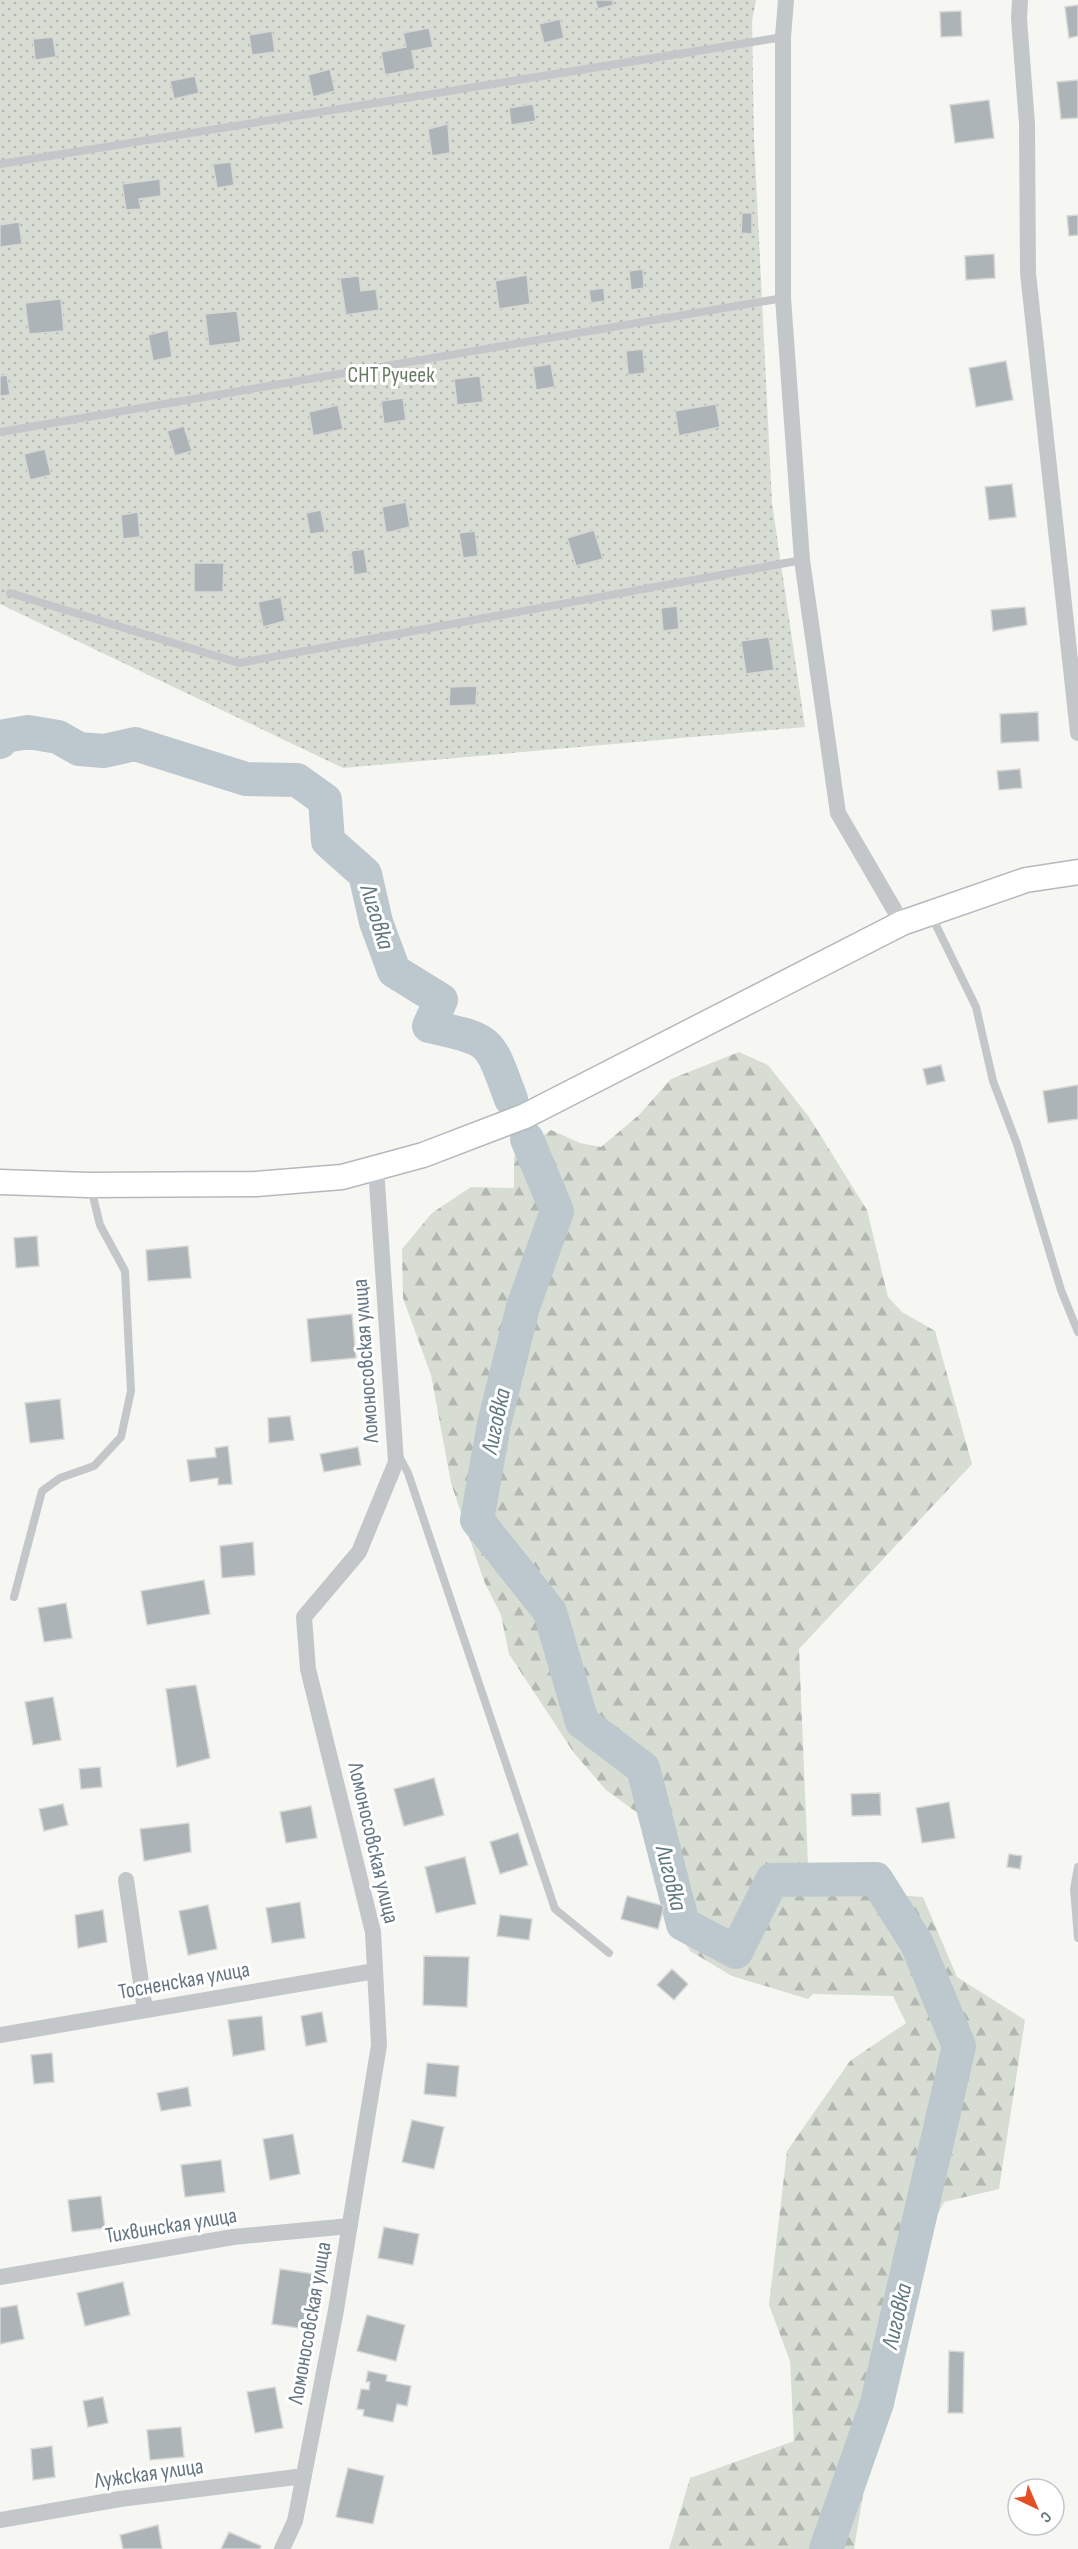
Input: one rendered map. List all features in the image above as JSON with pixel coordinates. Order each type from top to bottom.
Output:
[{"type":"main road","points":[[0,1182],[90,1185],[256,1184],[342,1177],[423,1155],[525,1116],[902,923],[1026,880],[1078,872]]},
{"type":"street","points":[[786,0],[783,37],[783,298],[802,560],[838,813],[902,923]]},
{"type":"street","points":[[1020,0],[1019,19],[1028,124],[1028,273],[1078,733]]},
{"type":"street","name":"Ломоносовская улица","points":[[282,2549],[295,2521],[304,2476],[350,2226],[379,2045],[373,1932],[308,1670],[304,1617],[359,1552],[396,1462],[375,1168]]},
{"type":"street","points":[[126,1880],[146,2010]]},
{"type":"street","name":"Тосненская улица","points":[[0,2035],[375,1971]]},
{"type":"street","name":"Тихвинская улица","points":[[0,2277],[233,2237],[350,2226]]},
{"type":"street","name":"Лужская улица","points":[[0,2520],[120,2499],[304,2476]]},
{"type":"lane","points":[[0,164],[783,37]]},
{"type":"lane","points":[[0,432],[783,298]]},
{"type":"lane","points":[[10,593],[239,663],[802,560]]},
{"type":"lane","points":[[931,914],[976,1007],[993,1080],[1017,1144],[1061,1290],[1078,1332]]},
{"type":"lane","points":[[14,1597],[42,1491],[60,1478],[93,1466],[121,1437],[131,1391],[125,1271],[100,1225],[90,1185]]},
{"type":"lane","points":[[395,1448],[408,1473],[555,1910],[609,1953]]},
{"type":"lane","points":[[1078,1867],[1074,1889],[1078,1938]]},
{"type":"green space","name":"СНТ Ручеек","points":[[0,0],[756,0],[752,21],[754,138],[772,503],[805,727],[343,768],[0,604]]},
{"type":"green space","points":[[739,1052],[768,1065],[809,1117],[867,1210],[888,1297],[902,1312],[935,1331],[972,1464],[799,1649],[809,1889],[923,1897],[957,1977],[1025,2020],[999,2189],[944,2202],[897,2294],[854,2549],[669,2549],[690,2478],[794,2441],[790,2361],[769,2305],[787,2151],[850,2061],[906,2023],[893,1996],[813,1994],[808,1999],[732,1976],[690,1951],[686,1944],[684,1861],[669,1836],[606,1790],[574,1753],[509,1654],[501,1615],[484,1581],[451,1483],[431,1375],[403,1298],[402,1249],[432,1213],[471,1187],[514,1188],[514,1157],[551,1130],[580,1143],[601,1147],[639,1115],[671,1079]]},
{"type":"building","points":[[595,0],[612,0],[614,5],[598,9]]},
{"type":"building","points":[[1078,5],[1078,36],[1069,38],[1065,7]]},
{"type":"building","points":[[961,11],[962,36],[941,37],[940,12]]},
{"type":"building","points":[[560,19],[564,38],[544,43],[539,24]]},
{"type":"building","points":[[429,28],[433,47],[412,51],[415,69],[385,75],[381,52],[406,47],[403,33]]},
{"type":"building","points":[[272,31],[275,52],[252,55],[249,35]]},
{"type":"building","points":[[53,37],[56,57],[35,60],[33,39]]},
{"type":"building","points":[[330,69],[335,91],[313,97],[308,75]]},
{"type":"building","points":[[195,76],[199,93],[174,99],[170,81]]},
{"type":"building","points":[[1078,80],[1078,118],[1061,119],[1057,82]]},
{"type":"building","points":[[989,100],[994,138],[955,143],[950,105]]},
{"type":"building","points":[[533,104],[536,121],[511,125],[509,108]]},
{"type":"building","points":[[448,124],[450,153],[432,156],[428,129]]},
{"type":"building","points":[[231,162],[234,185],[217,188],[213,164]]},
{"type":"building","points":[[160,179],[161,196],[139,199],[141,209],[126,210],[122,184]]},
{"type":"building","points":[[742,213],[752,213],[752,234],[741,233]]},
{"type":"building","points":[[1078,215],[1078,235],[1069,236],[1067,216]]},
{"type":"building","points":[[19,222],[22,244],[0,247],[0,225]]},
{"type":"building","points":[[994,254],[995,278],[966,280],[965,256]]},
{"type":"building","points":[[643,269],[644,288],[631,290],[629,271]]},
{"type":"building","points":[[527,275],[530,304],[499,309],[495,281]]},
{"type":"building","points":[[359,276],[361,291],[376,289],[379,310],[346,315],[340,278]]},
{"type":"building","points":[[604,288],[605,301],[591,303],[589,290]]},
{"type":"building","points":[[61,299],[64,331],[29,334],[25,303]]},
{"type":"building","points":[[237,311],[241,342],[209,346],[205,314]]},
{"type":"building","points":[[168,330],[172,357],[153,361],[148,335]]},
{"type":"building","points":[[643,349],[645,373],[628,375],[626,351]]},
{"type":"building","points":[[1006,361],[1013,400],[976,407],[969,368]]},
{"type":"building","points":[[551,364],[555,387],[536,390],[533,367]]},
{"type":"building","points":[[7,375],[10,395],[0,396],[0,376]]},
{"type":"building","points":[[480,376],[483,402],[457,405],[454,379]]},
{"type":"building","points":[[403,398],[406,420],[384,424],[381,401]]},
{"type":"building","points":[[716,404],[720,427],[679,436],[675,411]]},
{"type":"building","points":[[338,405],[343,429],[313,436],[309,412]]},
{"type":"building","points":[[184,426],[192,451],[175,456],[167,431]]},
{"type":"building","points":[[45,449],[51,475],[30,480],[24,454]]},
{"type":"building","points":[[1012,484],[1016,517],[989,520],[985,487]]},
{"type":"building","points":[[406,502],[410,527],[386,533],[382,507]]},
{"type":"building","points":[[321,510],[325,532],[310,534],[306,513]]},
{"type":"building","points":[[138,512],[140,537],[123,539],[121,515]]},
{"type":"building","points":[[594,530],[603,559],[576,566],[567,538]]},
{"type":"building","points":[[475,531],[478,556],[463,558],[459,533]]},
{"type":"building","points":[[364,549],[368,573],[354,575],[351,551]]},
{"type":"building","points":[[194,563],[224,563],[223,592],[194,592]]},
{"type":"building","points":[[281,597],[285,621],[263,627],[258,602]]},
{"type":"building","points":[[677,606],[679,629],[663,631],[661,608]]},
{"type":"building","points":[[1025,607],[1027,625],[993,631],[991,610]]},
{"type":"building","points":[[769,637],[774,670],[746,674],[741,641]]},
{"type":"building","points":[[477,686],[476,705],[449,706],[450,687]]},
{"type":"building","points":[[1038,712],[1039,741],[1001,743],[1000,714]]},
{"type":"building","points":[[1020,769],[1022,788],[999,790],[997,771]]},
{"type":"building","points":[[941,1065],[945,1081],[927,1085],[923,1069]]},
{"type":"building","points":[[1078,1085],[1078,1119],[1048,1123],[1043,1091]]},
{"type":"building","points":[[37,1236],[39,1266],[16,1268],[14,1238]]},
{"type":"building","points":[[188,1246],[191,1278],[148,1281],[146,1250]]},
{"type":"building","points":[[352,1314],[356,1358],[311,1362],[307,1319]]},
{"type":"building","points":[[60,1399],[64,1439],[30,1443],[25,1403]]},
{"type":"building","points":[[290,1416],[294,1440],[269,1443],[268,1418]]},
{"type":"building","points":[[228,1446],[232,1484],[218,1485],[218,1478],[190,1482],[187,1460],[216,1457],[215,1448]]},
{"type":"building","points":[[358,1447],[361,1465],[324,1472],[320,1454]]},
{"type":"building","points":[[253,1542],[255,1575],[222,1578],[220,1546]]},
{"type":"building","points":[[204,1580],[210,1614],[147,1625],[141,1591]]},
{"type":"building","points":[[66,1603],[72,1638],[44,1642],[38,1608]]},
{"type":"building","points":[[196,1685],[210,1758],[177,1767],[166,1689]]},
{"type":"building","points":[[53,1697],[61,1740],[33,1745],[25,1702]]},
{"type":"building","points":[[100,1767],[102,1787],[81,1789],[79,1769]]},
{"type":"building","points":[[434,1778],[444,1815],[404,1826],[394,1789]]},
{"type":"building","points":[[880,1793],[881,1815],[852,1816],[851,1794]]},
{"type":"building","points":[[949,1802],[955,1838],[922,1843],[916,1808]]},
{"type":"building","points":[[63,1804],[68,1825],[44,1831],[39,1809]]},
{"type":"building","points":[[311,1806],[317,1838],[286,1843],[280,1812]]},
{"type":"building","points":[[189,1823],[191,1852],[144,1861],[140,1829]]},
{"type":"building","points":[[518,1833],[528,1865],[500,1874],[490,1842]]},
{"type":"building","points":[[1009,1854],[1022,1856],[1020,1869],[1007,1867]]},
{"type":"building","points":[[465,1857],[476,1904],[436,1913],[425,1867]]},
{"type":"building","points":[[627,1896],[664,1906],[658,1929],[621,1919]]},
{"type":"building","points":[[300,1902],[305,1938],[272,1943],[266,1908]]},
{"type":"building","points":[[208,1905],[217,1949],[188,1955],[179,1911]]},
{"type":"building","points":[[103,1910],[107,1942],[78,1948],[75,1915]]},
{"type":"building","points":[[500,1915],[532,1919],[529,1940],[497,1936]]},
{"type":"building","points":[[424,1956],[469,1957],[467,2007],[423,2005]]},
{"type":"building","points":[[672,1969],[688,1984],[674,2000],[657,1985]]},
{"type":"building","points":[[322,2012],[327,2042],[306,2046],[301,2016]]},
{"type":"building","points":[[262,2016],[265,2050],[233,2056],[228,2020]]},
{"type":"building","points":[[52,2053],[54,2082],[34,2084],[31,2055]]},
{"type":"building","points":[[427,2063],[459,2066],[456,2097],[424,2094]]},
{"type":"building","points":[[188,2087],[191,2106],[161,2111],[157,2093]]},
{"type":"building","points":[[412,2120],[444,2127],[434,2169],[402,2162]]},
{"type":"building","points":[[293,2134],[300,2174],[270,2180],[263,2139]]},
{"type":"building","points":[[221,2160],[225,2192],[185,2197],[181,2165]]},
{"type":"building","points":[[101,2196],[105,2228],[72,2232],[68,2200]]},
{"type":"building","points":[[384,2227],[419,2234],[413,2265],[378,2258]]},
{"type":"building","points":[[280,2269],[313,2274],[305,2329],[272,2324]]},
{"type":"building","points":[[123,2282],[130,2315],[85,2326],[77,2293]]},
{"type":"building","points":[[17,2305],[24,2339],[0,2344],[0,2308]]},
{"type":"building","points":[[367,2315],[405,2325],[396,2361],[357,2351]]},
{"type":"building","points":[[949,2351],[964,2352],[963,2413],[948,2413]]},
{"type":"building","points":[[368,2371],[387,2375],[386,2381],[411,2386],[407,2406],[397,2404],[393,2422],[363,2416],[364,2410],[357,2409],[361,2389],[369,2390],[370,2382],[366,2382]]},
{"type":"building","points":[[275,2387],[283,2428],[255,2433],[247,2392]]},
{"type":"building","points":[[103,2397],[108,2423],[88,2427],[83,2401]]},
{"type":"building","points":[[181,2427],[184,2457],[150,2460],[147,2430]]},
{"type":"building","points":[[52,2446],[55,2477],[33,2480],[31,2449]]},
{"type":"building","points":[[348,2468],[384,2476],[373,2524],[336,2517]]},
{"type":"building","points":[[158,2525],[162,2549],[123,2549],[120,2535]]},
{"type":"building","points":[[229,2532],[261,2546],[260,2549],[221,2549]]},
{"type":"waterway","name":"Лиговка","points":[[0,742],[5,736],[28,732],[58,737],[79,749],[104,751],[135,744],[246,779],[297,780],[325,800],[328,841],[365,874],[376,922],[394,971],[441,1000],[429,1026],[466,1035],[486,1045],[498,1064],[511,1099]]},
{"type":"waterway","name":"Лиговка","points":[[527,1139],[557,1211],[523,1307],[494,1424],[477,1520],[550,1612],[582,1722],[643,1768],[683,1924],[736,1952],[772,1880],[876,1879],[917,1944],[959,2046],[877,2403],[826,2549]]}]
